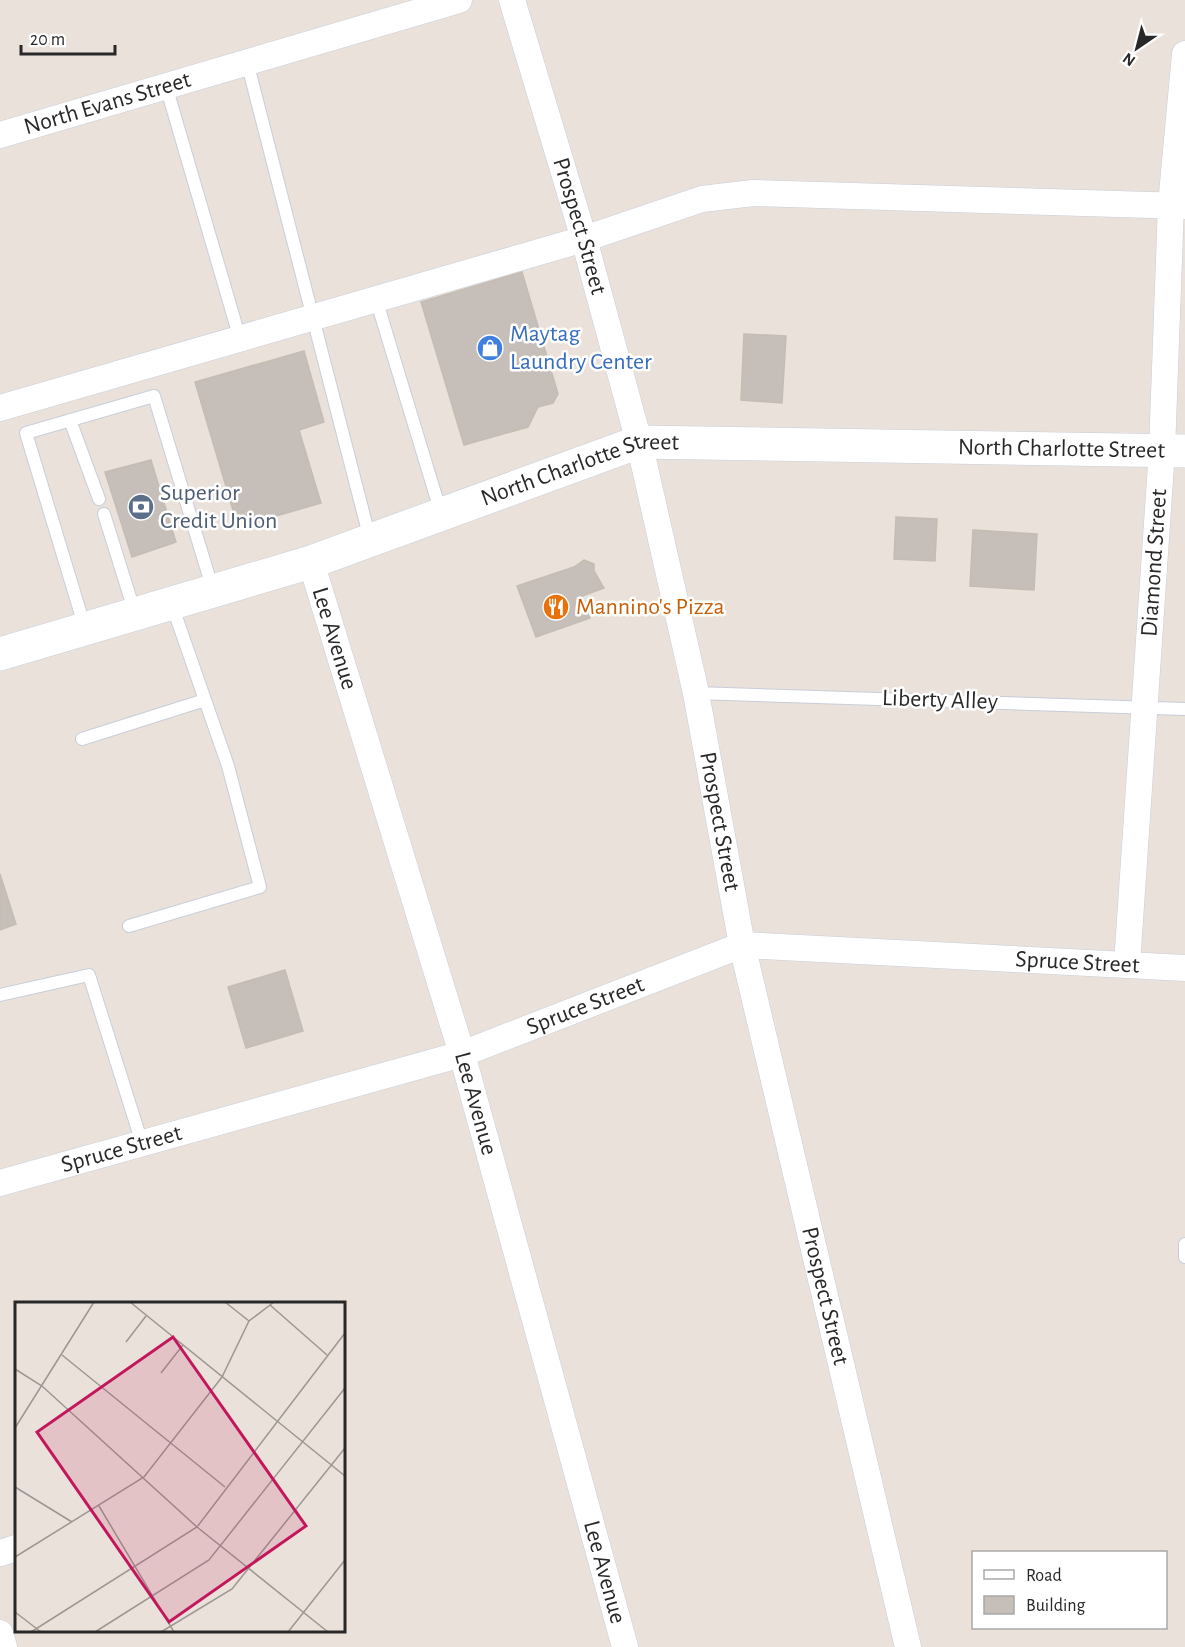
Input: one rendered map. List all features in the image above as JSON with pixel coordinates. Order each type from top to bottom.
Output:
[{"type":"main road","name":"North Charlotte Street","points":[[0,654],[311,562],[639,442],[1174,450]]},
{"type":"street","name":"North Evans Street","points":[[0,135],[459,0]]},
{"type":"street","name":"Prospect Street","points":[[512,0],[584,239],[639,442],[696,693],[742,945],[908,1647]]},
{"type":"street","name":"Diamond Street","points":[[1127,964],[1145,706],[1174,450],[1178,205],[1185,54]]},
{"type":"street","points":[[0,408],[584,239],[702,199],[753,193],[1178,205]]},
{"type":"street","name":"Lee Avenue","points":[[311,562],[462,1054],[625,1647]]},
{"type":"street","name":"Spruce Street","points":[[0,1183],[462,1054],[742,945],[1185,968]]},
{"type":"street","points":[[0,1553],[15,1548]]},
{"type":"street","points":[[0,1633],[4,1647]]},
{"type":"lane","points":[[247,62],[371,540]]},
{"type":"lane","points":[[166,86],[240,339]]},
{"type":"lane","points":[[376,299],[442,514]]},
{"type":"lane","points":[[85,629],[26,433],[70,420],[154,396],[214,591]]},
{"type":"lane","points":[[70,420],[99,499]]},
{"type":"lane","points":[[104,514],[136,614]]},
{"type":"lane","points":[[129,926],[260,887],[228,766],[172,604]]},
{"type":"lane","name":"Liberty Alley","points":[[696,693],[1185,709]]},
{"type":"lane","points":[[82,739],[205,700]]},
{"type":"lane","points":[[0,995],[89,975],[142,1143]]},
{"type":"lane","points":[[1185,1244],[1185,1257]]},
{"type":"building","name":"Maytag Laundry Center","points":[[522,272],[558,394],[553,403],[538,407],[528,427],[464,445],[421,302]]},
{"type":"building","points":[[744,334],[786,336],[782,403],[741,400]]},
{"type":"building","points":[[304,351],[324,422],[299,430],[321,503],[238,527],[195,382]]},
{"type":"building","name":"Superior Credit Union","points":[[151,460],[176,542],[132,557],[105,472]]},
{"type":"building","points":[[896,517],[937,519],[935,561],[894,559]]},
{"type":"building","points":[[973,530],[1037,534],[1034,590],[970,586]]},
{"type":"building","name":"Mannino's Pizza","points":[[584,560],[594,564],[594,571],[604,588],[582,596],[590,618],[536,637],[517,586],[574,567]]},
{"type":"building","points":[[0,874],[16,924],[0,930]]},
{"type":"building","points":[[285,970],[303,1031],[246,1048],[228,987]]},
{"type":"place","name":"Maytag Laundry Center","points":[[490,348]]},
{"type":"place","name":"Superior Credit Union","points":[[141,507]]},
{"type":"place","name":"Mannino's Pizza","points":[[556,607]]}]
